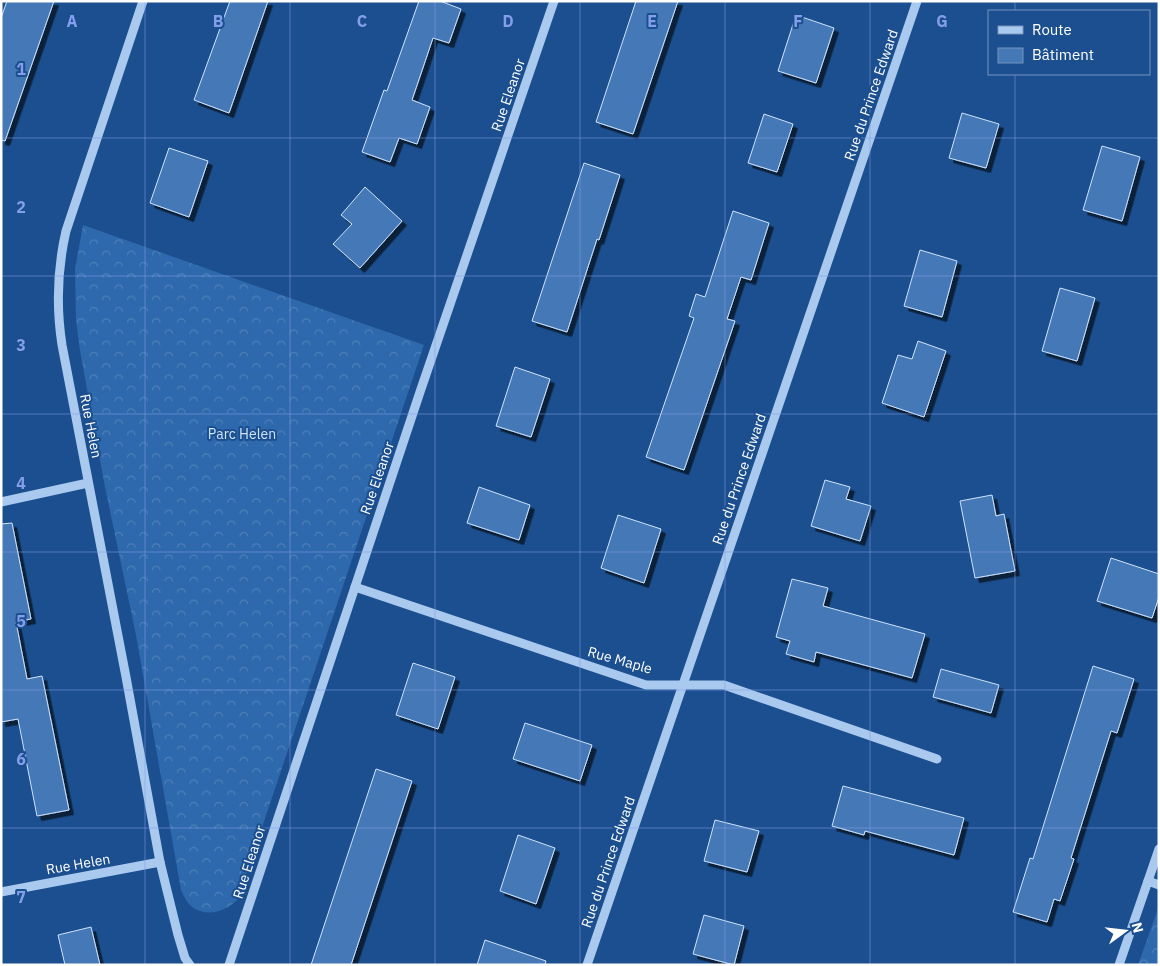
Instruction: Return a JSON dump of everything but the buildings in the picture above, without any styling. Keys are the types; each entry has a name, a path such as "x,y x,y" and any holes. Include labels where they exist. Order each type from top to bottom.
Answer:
{"street":[{"name":"Rue Helen","path":"143,1 72,213 59,269 58,307 60,336 125,668 160,862 178,935 185,958 190,965"},
{"name":"Rue Eleanor","path":"230,965 355,587 554,1"},
{"name":"Rue du Prince Edward","path":"587,965 918,1"},
{"path":"1,502 88,483"},
{"name":"Rue Maple","path":"355,587 646,685 724,685 938,759"},
{"path":"1119,965 1159,849"},
{"name":"Rue Helen","path":"1,892 160,862"},
{"path":"1148,881 1159,885"}],"green space":[{"name":"Parc Helen","path":"83,225 424,345 238,899 224,909 213,912 195,909 186,901 181,890 136,635 105,487 80,351 76,320 75,269"},
{"path":"1159,906 1159,965 1138,965"}]}
